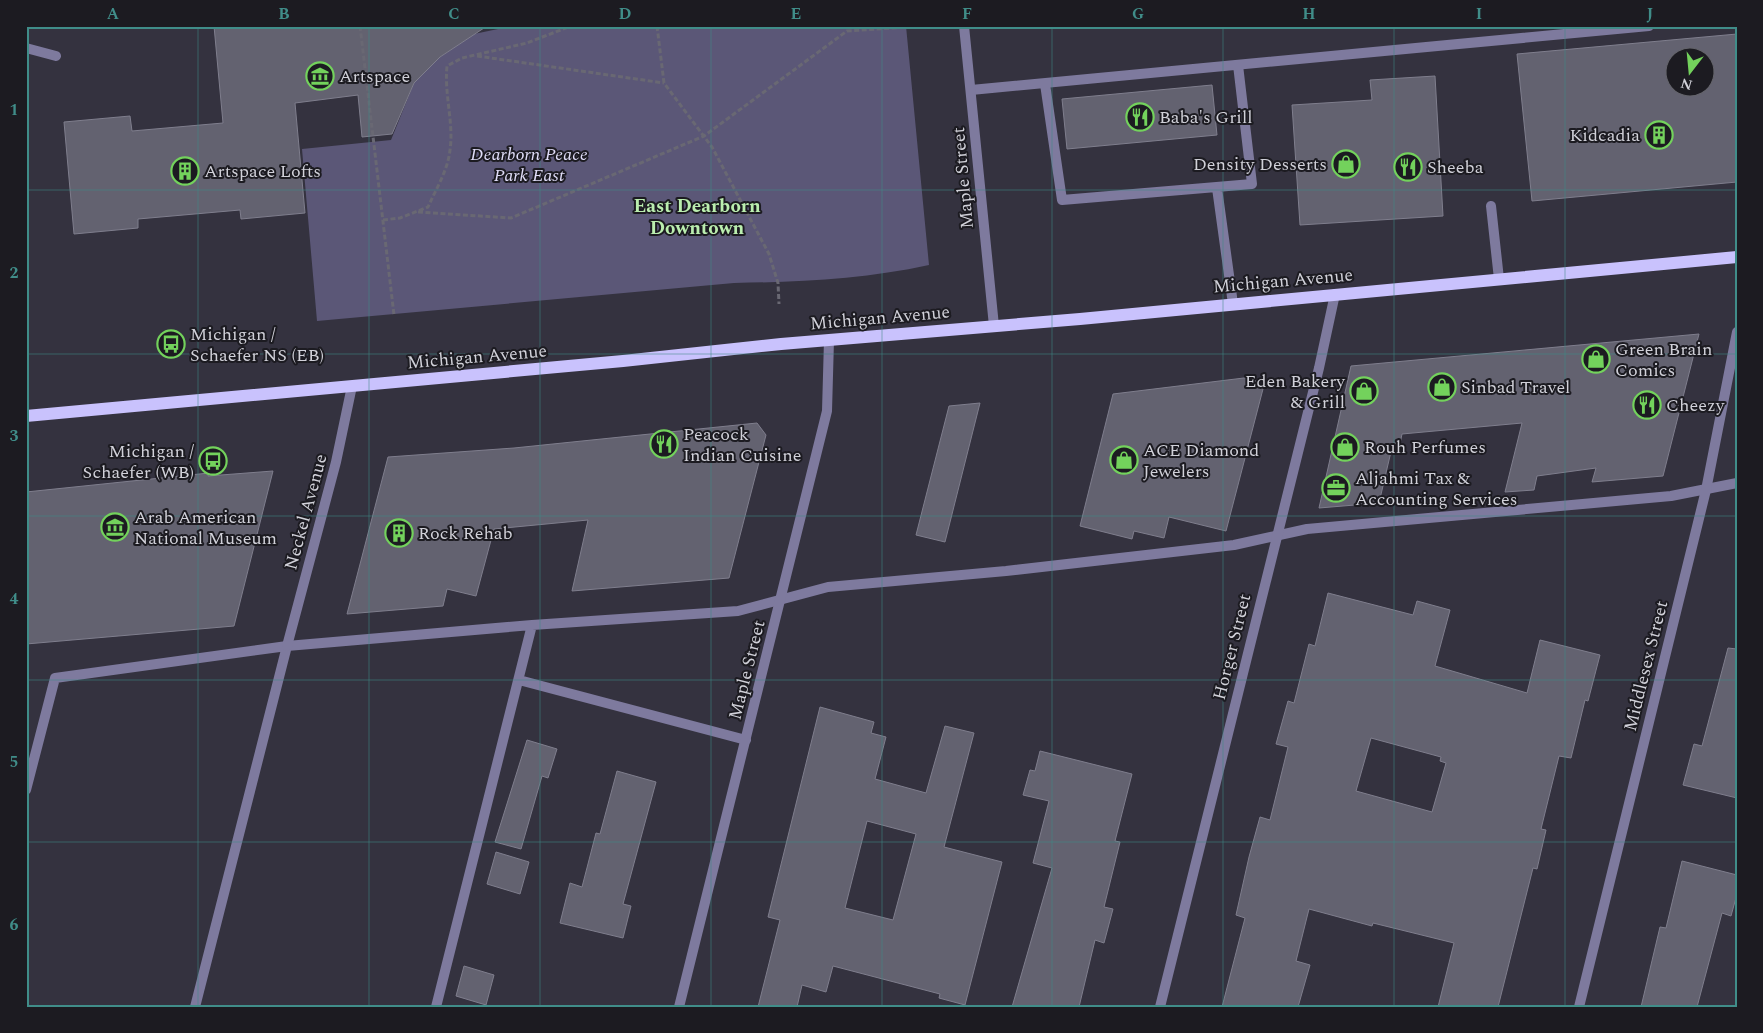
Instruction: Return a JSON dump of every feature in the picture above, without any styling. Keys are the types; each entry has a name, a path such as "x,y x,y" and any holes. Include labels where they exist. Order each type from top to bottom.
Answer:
{"main road":[{"name":"Michigan Avenue","path":"26,416 1737,257"}],"street":[{"name":"Maple Street","path":"964,26 994,326"},
{"path":"971,90 1649,26"},
{"path":"26,48 56,56"},
{"path":"1045,84 1062,200 1217,188 1252,184 1238,65"},
{"path":"1217,188 1233,304"},
{"path":"1491,206 1499,279"},
{"name":"Horger Street","path":"1160,1007 1319,368 1335,294"},
{"name":"Middlesex Street","path":"1579,1007 1706,490 1737,332"},
{"name":"Maple Street","path":"679,1007 827,411 829,340"},
{"name":"Neckel Avenue","path":"194,1007 336,462 352,386"},
{"path":"26,790 55,678 287,646 532,624 738,611 828,587 1006,571 1234,546 1307,529 1671,496 1737,483"},
{"path":"436,1007 532,624"},
{"path":"519,680 746,740"}],"path":[{"path":"360,26 394,315"},
{"path":"383,220 400,218 428,208 450,150 445,85 447,66 462,58 527,43 571,26"},
{"path":"657,26 664,83 712,146 769,254 778,283 779,304"},
{"path":"418,212 511,218 704,136 847,31 906,27"},
{"path":"473,55 664,83"}],"green space":[{"name":"Dearborn Peace Park East","path":"513,26 906,26 929,265 881,274 832,279 734,283 317,321 302,149 391,140 414,83 440,57 474,34"}],"building":[{"path":"214,26 487,26 440,57 414,83 392,134 362,137 358,95 295,103 305,213 241,219 240,210 138,219 138,228 74,234 64,122 130,116 132,131 223,123"},
{"name":"Kidcadia","path":"1737,34 1737,182 1532,201 1517,54"},
{"path":"1435,76 1443,216 1300,225 1292,105 1372,100 1370,80"},
{"name":"Baba's Grill","path":"1212,85 1217,135 1067,149 1062,99"},
{"path":"1699,334 1663,476 1592,482 1596,468 1537,476 1534,490 1505,492 1522,423 1402,434 1400,444 1393,443 1379,503 1319,508 1351,366"},
{"path":"1252,377 1263,389 1226,531 1169,517 1164,538 1134,531 1132,539 1080,526 1113,394"},
{"path":"980,403 945,542 916,535 949,406"},
{"path":"757,423 766,435 729,578 572,591 588,520 494,529 476,596 447,589 443,606 347,614 388,457 514,448"},
{"name":"Arab American National Museum","path":"273,471 234,626 26,644 26,492 209,473 208,476"},
{"path":"1328,593 1413,615 1417,601 1450,610 1435,666 1527,693 1540,640 1600,655 1588,701 1585,700 1571,758 1559,756 1541,829 1546,830 1537,869 1533,868 1498,1007 1438,1007 1454,943 1373,923 1372,926 1309,909 1296,961 1310,965 1298,1007 1222,1007 1245,918 1236,915 1249,857 1260,817 1270,820 1288,747 1276,744 1288,701 1294,703 1309,644 1315,646","holes":["1371,738 1441,757 1440,761 1446,763 1432,812 1356,791"]},
{"path":"1728,648 1737,649 1737,798 1683,785 1694,744 1702,746"},
{"path":"820,707 874,722 871,733 886,737 875,779 926,793 945,726 974,733 944,847 1002,862 965,1005 939,998 940,994 833,966 826,992 802,985 797,1007 758,1007 780,920 768,917","holes":["867,821 916,834 893,920 845,908"]},
{"path":"527,740 557,749 548,778 542,776 521,849 495,842"},
{"path":"1040,751 1132,774 1115,841 1120,842 1104,907 1113,909 1104,943 1095,940 1079,1007 1012,1007 1052,868 1033,863 1049,801 1023,795 1030,770 1035,771"},
{"path":"617,771 656,782 623,904 631,906 623,938 560,923 570,883 582,887 596,833 600,834"},
{"path":"496,852 529,862 520,894 487,884"},
{"path":"1682,861 1737,875 1737,894 1731,916 1722,913 1697,1007 1641,1007 1660,927 1666,928"},
{"path":"464,966 494,975 486,1005 456,996"}],"place":[{"name":"Artspace","path":"320,76"},
{"name":"Baba's Grill","path":"1140,117"},
{"name":"Kidcadia","path":"1659,135"},
{"name":"Density Desserts","path":"1346,164"},
{"name":"Sheeba","path":"1408,167"},
{"name":"Artspace Lofts","path":"185,171"},
{"name":"Michigan / Schaefer NS (EB)","path":"171,344"},
{"name":"Green Brain Comics","path":"1596,359"},
{"name":"Sinbad Travel","path":"1442,387"},
{"name":"Eden Bakery & Grill","path":"1364,391"},
{"name":"Cheezy","path":"1647,405"},
{"name":"Peacock Indian Cuisine","path":"664,444"},
{"name":"Rouh Perfumes","path":"1345,447"},
{"name":"ACE Diamond Jewelers","path":"1124,460"},
{"name":"Michigan / Schaefer (WB)","path":"213,461"},
{"name":"Aljahmi Tax & Accounting Services","path":"1336,488"},
{"name":"Arab American National Museum","path":"115,527"},
{"name":"Rock Rehab","path":"399,533"}],"district":[{"name":"East Dearborn Downtown","path":"697,217"}]}
